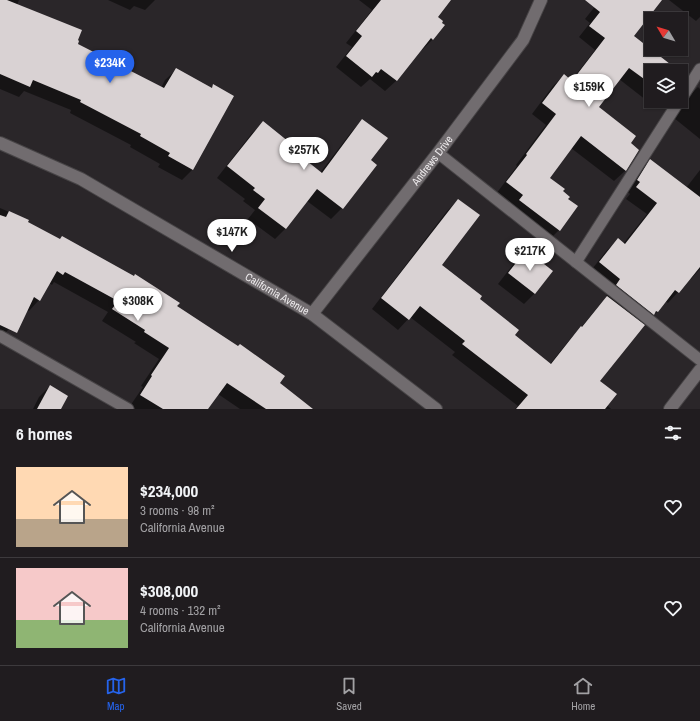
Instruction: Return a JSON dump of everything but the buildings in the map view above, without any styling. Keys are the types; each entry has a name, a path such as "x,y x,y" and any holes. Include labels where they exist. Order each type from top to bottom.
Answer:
{"street":[{"name":"Andrews Drive","path":"312,314 438,153 523,40 541,0"},
{"name":"California Avenue","path":"0,144 80,179 312,314 436,409"},
{"path":"670,409 700,370"}],"lane":[{"path":"688,88 700,69"},
{"path":"576,262 675,108"},
{"path":"438,153 700,360"},
{"path":"0,336 128,409"}]}
